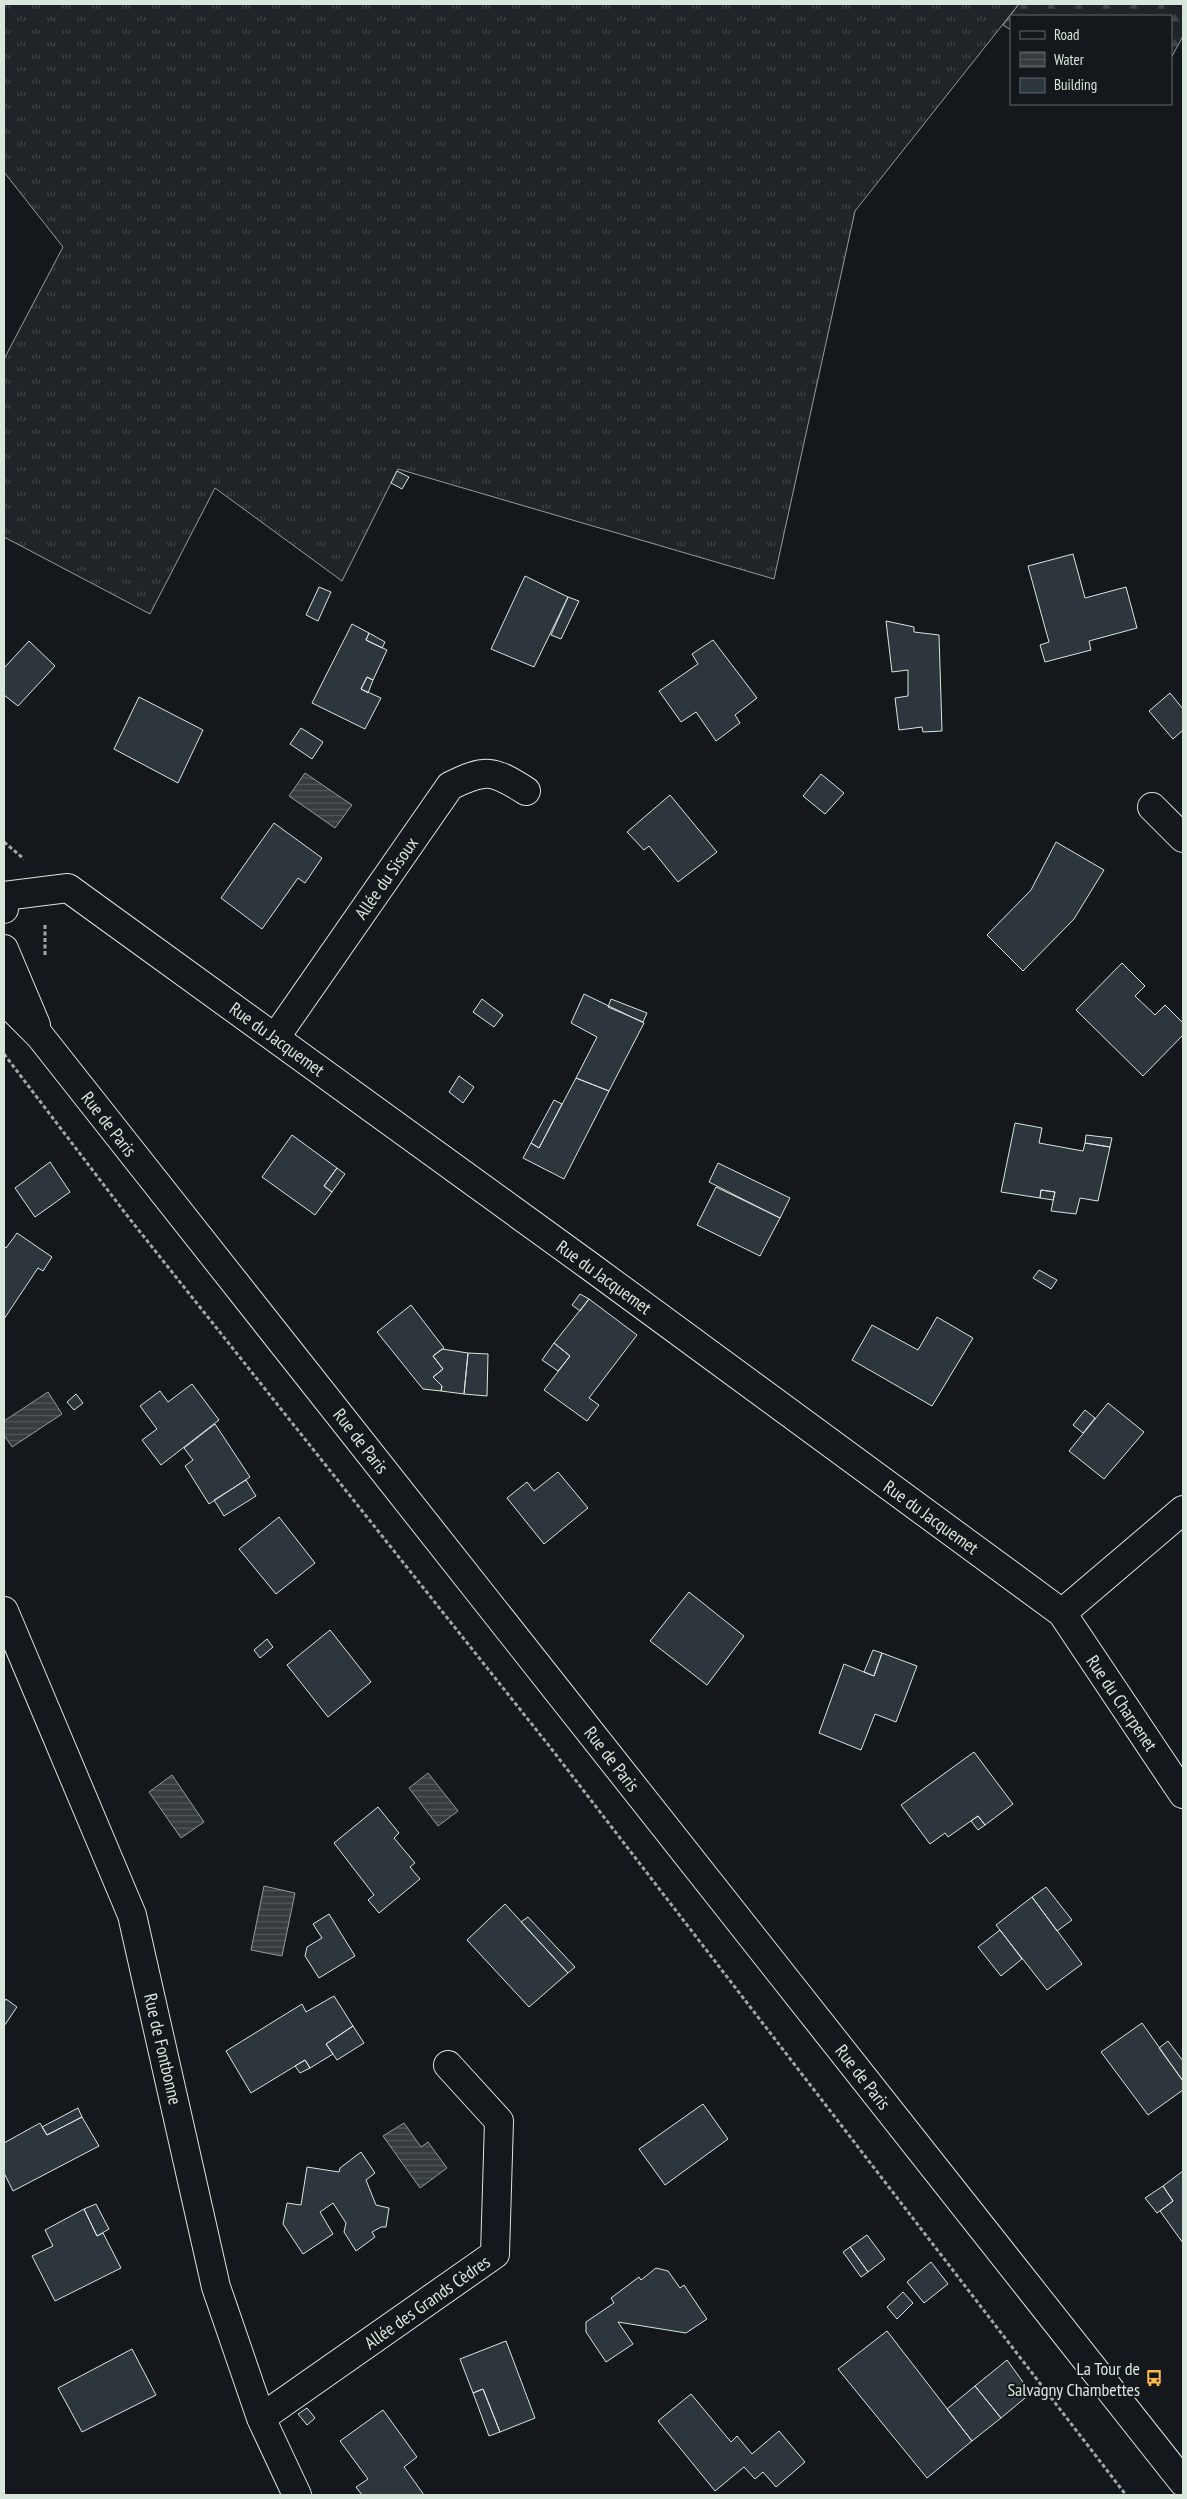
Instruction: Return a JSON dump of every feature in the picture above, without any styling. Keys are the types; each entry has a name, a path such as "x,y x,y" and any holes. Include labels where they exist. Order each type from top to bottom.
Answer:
{"street":[{"name":"Allée du Sisoux","path":"275,1038 450,786 473,774 501,774 526,791"},
{"path":"1152,807 1183,838"},
{"name":"Rue du Jacquemet","path":"4,896 68,888 1062,1613"},
{"path":"4,902 4,909"},
{"name":"Rue de Paris","path":"4,949 40,1036"},
{"name":"Rue de Paris","path":"4,1000 40,1036 1183,2482"},
{"path":"1062,1613 1183,1510"},
{"name":"Rue de Fontbonne","path":"4,1611 132,1914 216,2286 261,2418 297,2495"},
{"name":"Rue du Charpenet","path":"1062,1613 1183,1794"},
{"name":"Allée des Grands Cèdres","path":"261,2418 496,2254 499,2121 448,2065"}],"path":[{"path":"4,1054 130,1218 550,1747 1126,2495"}],"green space":[{"path":"4,4 1019,4 855,211 774,579 398,469 342,581 215,488 150,614 4,537 4,359 63,247 4,172"},
{"path":"1019,4 1183,4 1183,36 1172,56 1172,15 1011,15"},
{"path":"1010,16 1010,29 1003,25"}],"water":[{"path":"305,773 352,805 335,828 289,796"},
{"path":"48,1392 62,1414 12,1447 4,1435 4,1421"},
{"path":"428,1773 458,1811 438,1826 409,1788"},
{"path":"172,1775 204,1822 181,1838 149,1792"},
{"path":"264,1886 295,1893 282,1956 251,1950"},
{"path":"404,2123 421,2147 428,2142 447,2168 420,2188 383,2136"}],"building":[{"path":"397,471 409,477 402,489 391,483"},
{"path":"1073,554 1085,598 1126,587 1137,628 1089,641 1091,650 1045,662 1040,645 1049,642 1028,566"},
{"path":"525,576 568,597 534,667 491,649"},
{"path":"319,587 331,592 318,621 306,615"},
{"path":"568,597 579,601 561,639 551,635"},
{"path":"886,621 914,627 914,632 939,635 942,731 923,732 922,727 899,730 895,698 908,696 908,670 892,672"},
{"path":"352,624 369,633 366,640 387,650 373,680 367,677 361,689 381,698 365,729 312,703"},
{"path":"369,633 385,642 382,648 366,640"},
{"path":"713,640 757,698 735,715 740,723 716,741 696,712 681,722 659,691 698,664 692,654"},
{"path":"29,641 55,666 18,706 4,695 4,668"},
{"path":"367,677 373,680 368,693 361,689"},
{"path":"1170,693 1183,709 1183,730 1173,739 1149,711"},
{"path":"139,697 203,730 178,783 114,749"},
{"path":"301,728 323,742 312,759 290,744"},
{"path":"821,774 844,793 825,814 803,796"},
{"path":"670,795 717,852 678,882 649,846 644,850 627,832"},
{"path":"274,823 322,858 305,883 298,878 262,929 221,898"},
{"path":"1056,842 1104,870 1074,919 1023,971 987,935 1031,890"},
{"path":"1122,963 1145,986 1135,996 1155,1015 1165,1005 1183,1023 1183,1035 1143,1076 1076,1010"},
{"path":"584,994 644,1023 609,1091 576,1078 597,1037 571,1023"},
{"path":"482,999 503,1015 494,1027 473,1012"},
{"path":"611,999 647,1013 643,1022 608,1007"},
{"path":"459,1076 474,1087 463,1103 449,1092"},
{"path":"576,1078 609,1091 564,1179 523,1158 531,1143 539,1148"},
{"path":"554,1100 562,1104 539,1148 531,1143"},
{"path":"1015,1123 1042,1128 1039,1143 1083,1151 1085,1143 1110,1147 1098,1201 1080,1198 1076,1214 1051,1211 1055,1192 1041,1190 1040,1198 1001,1192"},
{"path":"292,1135 337,1168 324,1186 332,1192 315,1215 262,1177"},
{"path":"1086,1135 1112,1138 1110,1147 1085,1143"},
{"path":"50,1162 70,1192 35,1217 15,1188"},
{"path":"718,1163 790,1198 780,1218 709,1182"},
{"path":"337,1168 345,1174 332,1192 324,1186"},
{"path":"716,1187 780,1218 760,1256 697,1225"},
{"path":"1041,1190 1055,1192 1053,1200 1040,1198"},
{"path":"17,1233 52,1257 43,1271 38,1268 4,1319 4,1246 6,1248"},
{"path":"1039,1270 1057,1280 1051,1289 1033,1278"},
{"path":"580,1294 589,1299 580,1311 572,1305"},
{"path":"589,1299 637,1335 589,1398 599,1405 587,1421 544,1390 570,1356 554,1343"},
{"path":"411,1305 444,1348 433,1356 443,1369 433,1377 442,1386 441,1391 423,1389 377,1332"},
{"path":"937,1317 973,1338 932,1406 852,1360 872,1325 918,1350"},
{"path":"554,1343 570,1356 558,1371 542,1360"},
{"path":"442,1349 468,1353 464,1394 441,1391 442,1386 433,1377 443,1369 433,1356"},
{"path":"468,1353 488,1354 487,1396 464,1394"},
{"path":"192,1384 219,1420 161,1465 142,1440 157,1429 140,1406 160,1391 168,1402"},
{"path":"76,1394 83,1403 74,1410 67,1402"},
{"path":"1108,1403 1144,1432 1104,1479 1069,1451"},
{"path":"1085,1410 1095,1418 1083,1433 1073,1425"},
{"path":"215,1424 250,1477 209,1504 185,1466 193,1460 184,1448"},
{"path":"558,1472 588,1508 544,1544 507,1498 527,1482 534,1491"},
{"path":"246,1480 256,1496 224,1516 214,1500"},
{"path":"279,1517 315,1563 276,1594 239,1549"},
{"path":"689,1592 744,1636 707,1685 650,1641"},
{"path":"330,1630 371,1682 328,1717 287,1665"},
{"path":"267,1639 273,1647 260,1658 254,1650"},
{"path":"873,1650 882,1653 874,1676 864,1672"},
{"path":"882,1653 917,1666 896,1722 875,1714 861,1750 819,1733 844,1664 874,1676"},
{"path":"974,1752 1013,1804 985,1825 978,1816 948,1837 945,1833 930,1844 901,1805"},
{"path":"378,1807 399,1833 394,1838 415,1863 410,1867 420,1879 379,1913 368,1900 374,1895 334,1843"},
{"path":"978,1816 985,1825 978,1830 971,1821"},
{"path":"1046,1887 1072,1920 1057,1931 1032,1897"},
{"path":"1032,1897 1082,1964 1047,1990 996,1925"},
{"path":"505,1904 568,1973 529,2007 467,1940"},
{"path":"329,1914 355,1956 319,1978 305,1956 307,1947 322,1938 313,1924"},
{"path":"528,1917 575,1967 568,1973 521,1922"},
{"path":"1000,1930 1022,1959 1001,1976 978,1947"},
{"path":"334,1996 353,2026 326,2044 333,2054 310,2068 305,2060 251,2093 226,2051 302,2004 306,2012"},
{"path":"6,1999 17,2007 4,2026 4,2002"},
{"path":"1142,2023 1183,2081 1183,2090 1148,2115 1101,2052"},
{"path":"353,2026 364,2043 337,2060 326,2044"},
{"path":"1168,2041 1183,2061 1183,2081 1159,2048"},
{"path":"305,2060 310,2068 300,2073 295,2066"},
{"path":"703,2104 728,2139 665,2185 639,2149"},
{"path":"78,2108 82,2117 47,2135 42,2127"},
{"path":"82,2117 99,2146 13,2191 4,2173 4,2143 40,2123 47,2135"},
{"path":"361,2152 375,2173 366,2180 376,2205 389,2208 386,2227 381,2227 372,2232 375,2237 356,2251 344,2232 346,2223 333,2203 320,2212 333,2234 303,2254 283,2224 287,2203 301,2205 307,2167 339,2172 340,2168"},
{"path":"1183,2171 1183,2243 1160,2211 1173,2201 1163,2186"},
{"path":"1163,2186 1173,2201 1157,2213 1145,2198"},
{"path":"96,2204 109,2229 97,2236 84,2209"},
{"path":"84,2209 97,2236 103,2233 121,2268 55,2301 32,2256 53,2246 45,2230"},
{"path":"867,2235 885,2259 868,2272 850,2247"},
{"path":"850,2247 868,2272 861,2277 843,2252"},
{"path":"931,2262 948,2284 924,2303 907,2282"},
{"path":"656,2268 668,2271 680,2288 684,2285 707,2319 686,2333 618,2322 633,2344 606,2362 586,2332 586,2322 614,2303 611,2298 639,2277 641,2280"},
{"path":"903,2292 913,2303 897,2319 887,2307"},
{"path":"887,2331 972,2441 927,2478 838,2369"},
{"path":"506,2341 535,2418 500,2432 483,2389 473,2393 460,2359"},
{"path":"132,2349 156,2395 82,2432 58,2388"},
{"path":"1007,2360 1031,2393 1001,2418 975,2386"},
{"path":"975,2386 1001,2418 972,2441 947,2409"},
{"path":"483,2389 500,2432 489,2436 473,2393"},
{"path":"691,2394 731,2442 737,2436 752,2454 779,2431 805,2462 776,2487 763,2472 755,2479 744,2467 715,2491 658,2421"},
{"path":"307,2408 315,2418 307,2425 298,2414"},
{"path":"383,2410 417,2457 404,2467 424,2495 362,2495 356,2487 368,2479 340,2441"}],"place":[{"name":"La Tour de Salvagny Chambettes","path":"1154,2378"}]}
